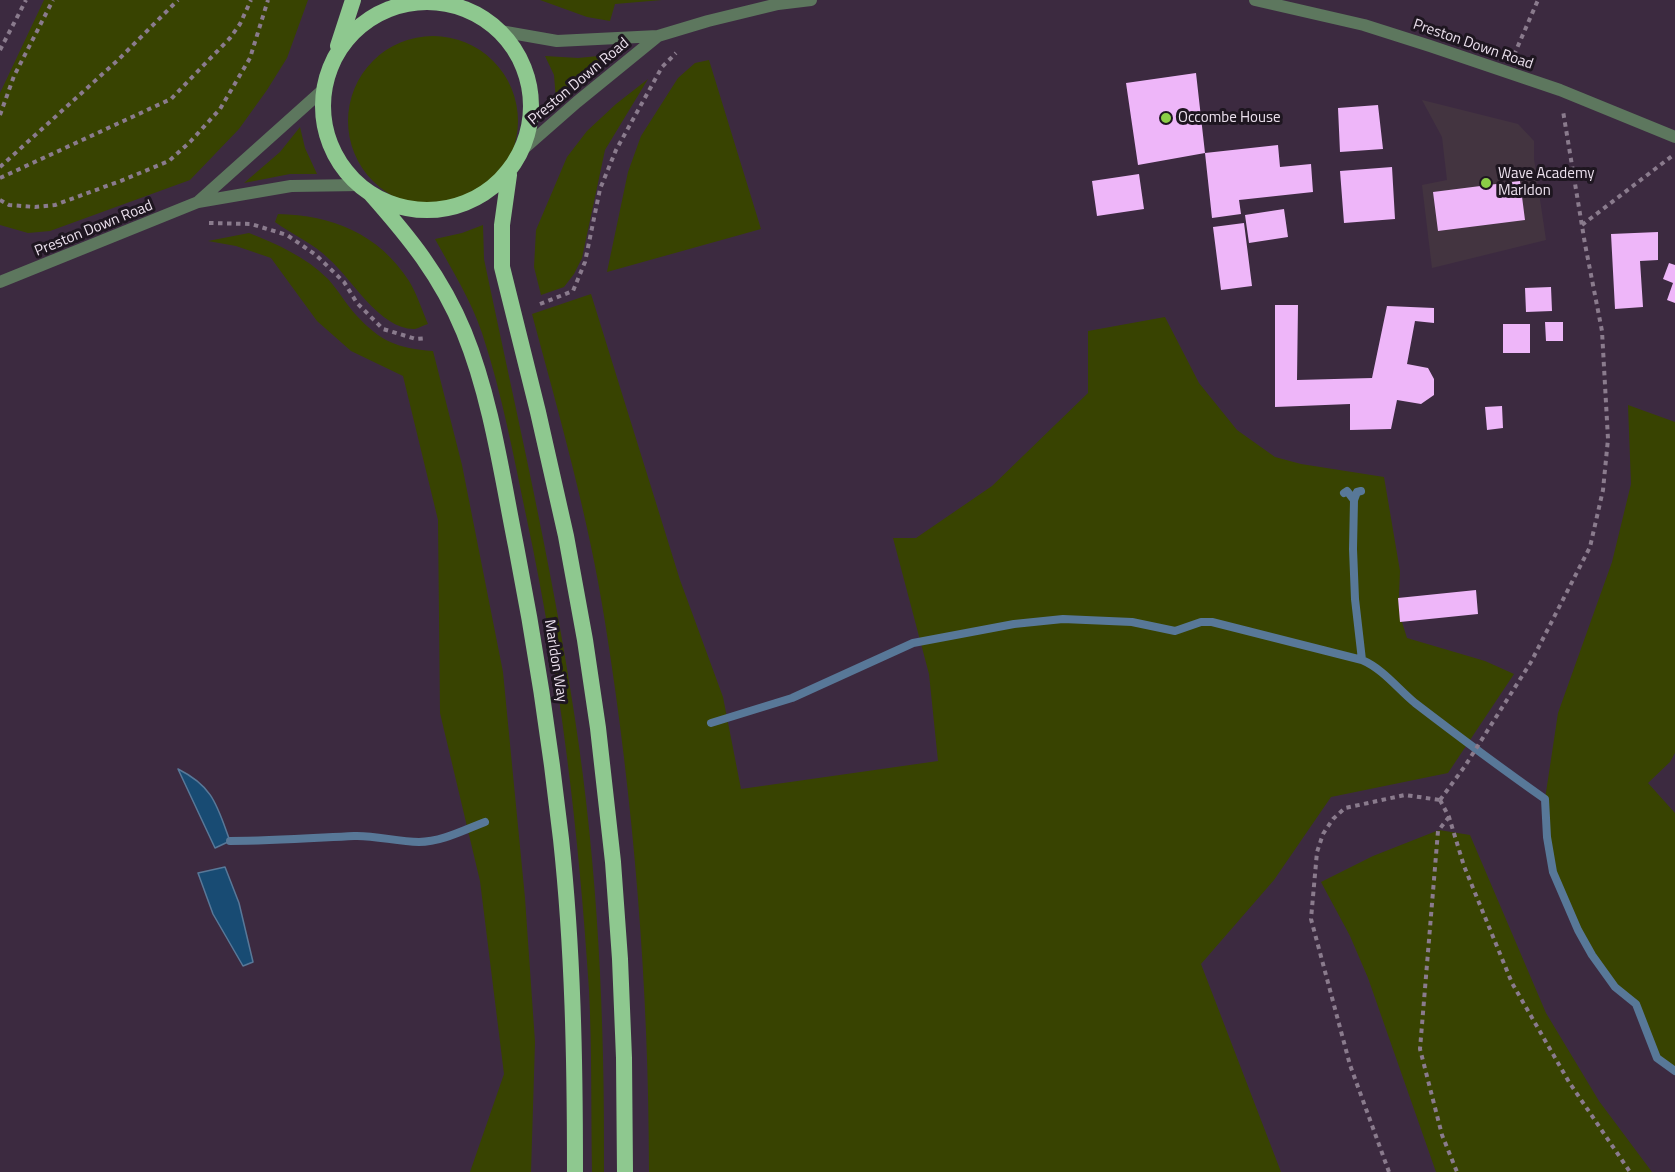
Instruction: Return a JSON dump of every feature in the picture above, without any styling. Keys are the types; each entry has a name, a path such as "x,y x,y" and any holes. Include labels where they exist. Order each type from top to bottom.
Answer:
{"highway":[{"path":"353,0 324,89 324,118 331,147 347,172 365,189 387,201 410,208 438,209 470,203 493,191 509,175"},
{"path":"474,0 522,64 532,106 530,123 509,175 502,225 502,267 566,536 598,728 613,862 620,959 625,1172"},
{"path":"332,64 351,35 365,22 389,8 416,2 442,3 468,10 495,27"},
{"name":"Marldon Way","path":"365,189 410,238 439,279 464,332 484,396 507,499 533,634 549,738 561,842 573,1009 575,1172"}],"street":[{"name":"Preston Down Road","path":"495,27 556,41 658,36 778,4 811,0"},
{"name":"Preston Down Road","path":"1255,0 1364,25 1560,90 1675,137"},
{"name":"Preston Down Road","path":"520,152 658,36"},
{"name":"Preston Down Road","path":"198,202 324,89"},
{"name":"Preston Down Road","path":"0,282 198,202 291,186 365,189"}],"path":[{"path":"0,50 26,0"},
{"path":"0,115 14,76 53,0"},
{"path":"0,167 118,60 178,0"},
{"path":"0,178 171,99 230,38 240,24 251,0"},
{"path":"0,200 9,204 34,207 55,205 170,160 190,142 220,108 250,58 268,0"},
{"path":"1507,72 1538,0"},
{"path":"540,304 573,291 585,262 600,189 616,150 662,67 678,51"},
{"path":"1440,800 1465,766 1531,662 1590,547 1604,490 1608,439 1602,330 1560,90"},
{"path":"1582,225 1675,153"},
{"path":"208,223 251,224 287,235 316,255 344,282 357,303 383,329 416,339 427,338"},
{"path":"1389,1172 1350,1065 1311,919 1317,852 1323,834 1333,819 1345,808 1405,795 1440,800"},
{"path":"1440,800 1449,817 1464,866 1512,983 1569,1082 1630,1172"},
{"path":"1449,817 1438,831 1420,1049 1442,1135 1457,1172"}],"shaded area":[{"name":"Wave Academy Marldon","path":"1422,100 1518,124 1534,141 1534,159 1546,240 1432,268 1422,185 1447,180 1442,137"}],"green space":[{"path":"44,0 308,0 287,58 267,90 239,129 190,180 50,231 28,233 0,225 0,93"},
{"path":"540,0 662,0 615,4 610,21 587,17"},
{"path":"433,36 466,42 493,61 512,88 518,121 512,154 493,181 466,200 433,206 400,200 373,181 354,154 348,121 354,88 373,61 400,42"},
{"path":"619,54 580,76 556,100 554,75 545,56 578,58"},
{"path":"709,60 761,229 607,272 628,172 641,136 678,78 695,63"},
{"path":"648,79 605,150 582,258 564,287 541,295 534,267 536,230 567,157 587,131"},
{"path":"300,127 305,148 317,174 290,174 244,183 280,152"},
{"path":"278,214 317,218 353,230 369,239 397,265 409,281 428,324 415,329 402,327 378,313 323,253 275,222"},
{"path":"483,225 484,259 556,603 583,775 595,888 603,1058 604,1172 592,1172 590,1013 580,872 567,754 539,578 507,426 482,333 461,285 435,239"},
{"path":"249,233 291,252 319,271 332,283 356,315 374,332 399,345 433,351 462,465 503,672 525,898 535,1042 531,1172 470,1172 504,1074 480,881 440,713 438,520 403,376 351,351 317,321 271,258 236,246 208,241"},
{"path":"591,294 680,580 723,697 741,789 938,761 929,674 893,538 916,538 992,486 1088,393 1088,331 1165,317 1199,383 1237,430 1275,457 1301,464 1384,477 1400,571 1401,619 1407,638 1485,661 1514,674 1448,773 1331,797 1274,880 1201,964 1281,1172 649,1172 643,965 632,827 615,690 591,544 532,314"},
{"path":"1628,405 1675,422 1675,753 1670,762 1648,783 1675,813 1675,1071 1657,1058 1636,1004 1615,987 1592,955 1578,930 1553,872 1547,837 1545,799 1558,713 1612,562 1631,484"},
{"path":"1439,830 1470,835 1546,1013 1599,1101 1652,1172 1436,1172 1368,978 1350,936 1321,882 1373,856"}],"water":[{"path":"178,769 207,790 230,841 215,848"},
{"path":"225,867 239,903 253,962 243,966 213,914 198,873"}],"building":[{"name":"Occombe House","path":"1196,73 1205,153 1138,165 1126,83"},
{"path":"1378,105 1383,149 1340,152 1338,108"},
{"path":"1278,145 1280,167 1311,164 1313,192 1239,200 1241,214 1212,218 1205,153"},
{"path":"1392,167 1395,219 1344,223 1340,171"},
{"path":"1139,174 1144,209 1097,216 1092,181"},
{"path":"1520,181 1525,220 1438,231 1433,192"},
{"path":"1284,209 1288,237 1249,243 1245,215"},
{"path":"1244,223 1252,286 1221,290 1213,227"},
{"path":"1658,232 1658,260 1640,261 1643,307 1615,309 1611,234"},
{"path":"1669,263 1675,265 1675,303 1667,300 1673,283 1663,279"},
{"path":"1551,287 1552,311 1526,312 1525,288"},
{"path":"1275,305 1298,305 1297,380 1372,378 1387,306 1434,308 1434,323 1415,321 1407,364 1428,368 1434,379 1434,395 1421,404 1397,400 1391,429 1350,430 1350,404 1275,407"},
{"path":"1545,322 1563,322 1563,341 1546,341"},
{"path":"1503,324 1530,324 1530,353 1503,353"},
{"path":"1502,406 1503,428 1487,430 1485,407"},
{"path":"1476,590 1478,614 1400,622 1398,598"}],"waterway":[{"path":"1344,493 1347,491 1354,500"},
{"path":"1361,491 1357,492 1354,500 1353,549 1355,599 1362,660"},
{"path":"711,723 792,698 913,643 1014,624 1063,619 1132,622 1175,631 1201,622 1212,622 1362,660 1383,674 1415,703 1545,799 1547,837 1553,872 1578,930 1592,955 1615,987 1636,1004 1657,1058 1675,1071"},
{"path":"230,841 362,836 411,842 427,841 452,835 485,822"}],"place":[{"name":"Occombe House","path":"1166,118"},
{"name":"Wave Academy Marldon","path":"1486,183"}]}
